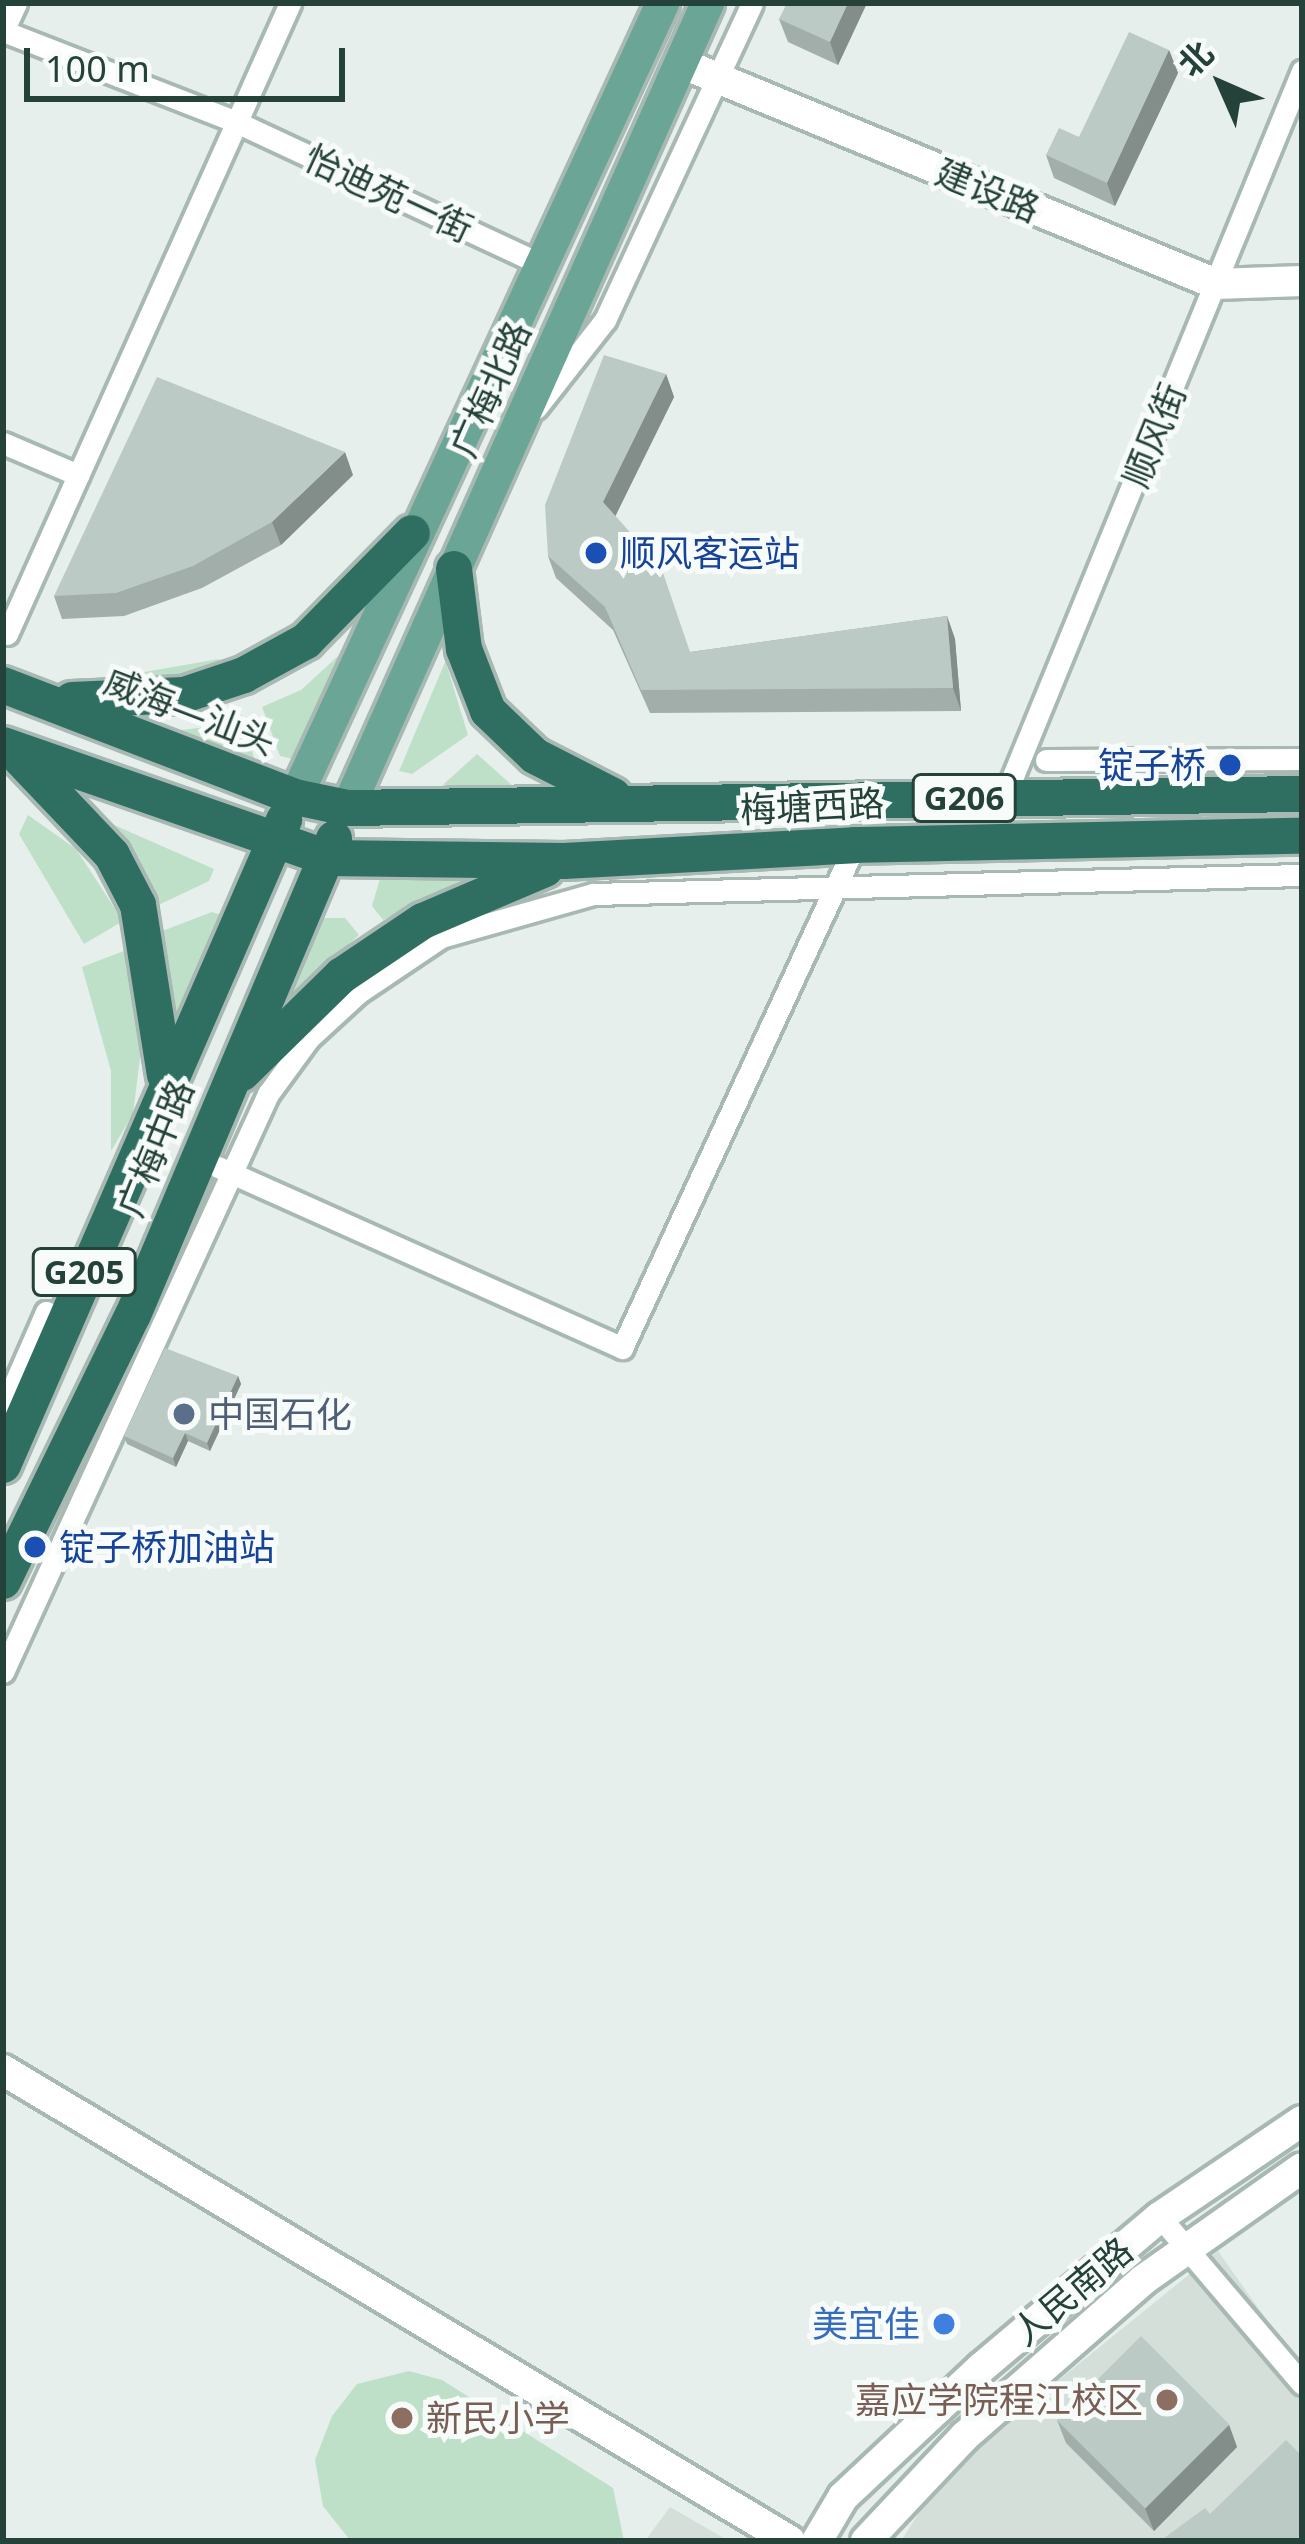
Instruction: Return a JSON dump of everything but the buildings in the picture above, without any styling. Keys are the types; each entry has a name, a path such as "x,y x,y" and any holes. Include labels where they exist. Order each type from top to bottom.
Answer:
{"highway":[{"path":"44,699 184,695 244,675 306,641 412,533"},
{"path":"454,569 464,649 488,711 535,756 627,802"},
{"name":"威海—汕头","path":"3,685 295,796 347,808"},
{"path":"6,746 112,855 138,905 152,955 165,1079"},
{"name":"G206","path":"6,746 327,858"},
{"name":"梅塘西路","path":"347,808 1302,794"},
{"name":"广梅中路","path":"3,1466 165,1079 295,796"},
{"name":"广梅中路","path":"3,1581 211,1164 223,1094 347,808"},
{"name":"梅塘西路","path":"327,858 564,861 855,844 1302,836"},
{"path":"223,1094 341,976 423,920 564,861"},
{"path":"208,985 259,1010"}],"main road":[{"name":"广梅北路","path":"295,796 412,533 662,3"},
{"name":"广梅北路","path":"347,808 707,3"}],"street":[{"path":"3,31 16,3"},
{"path":"7,634 290,3"},
{"path":"506,446 605,320 752,3"},
{"name":"怡迪苑一街","path":"3,31 236,122 542,265"},
{"name":"建设路","path":"681,63 1216,284 1302,281"},
{"name":"顺风街","path":"1004,798 1302,71"},
{"path":"3,442 78,475"},
{"path":"1046,760 1302,759"},
{"path":"211,1164 622,1348 855,844"},
{"path":"3,1672 211,1164 309,1038 358,993 441,937 593,894 1302,874"},
{"path":"3,1410 46,1312 64,1318"},
{"path":"3,2070 790,2541"},
{"path":"3,2091 757,2541"},
{"name":"人民南路","path":"818,2541 843,2497 1160,2217 1302,2121"},
{"name":"人民南路","path":"866,2541 965,2436 1185,2252 1302,2168"},
{"path":"1160,2217 1185,2252 1302,2384"}],"shaded area":[{"name":"嘉应学院程江校区","path":"1218,2251 1302,2370 1302,2541 901,2541 933,2491 996,2431"},
{"path":"670,2507 729,2541 645,2541"}],"green space":[{"path":"359,637 301,761 280,756 262,707 301,690"},
{"path":"451,648 447,666 468,735 412,774 399,771"},
{"path":"219,659 229,691 41,690"},
{"path":"242,715 257,768 151,734 206,727"},
{"path":"477,754 514,787 538,803 435,792"},
{"path":"89,814 214,869 209,881 148,910"},
{"path":"28,815 76,849 123,921 84,944 19,834"},
{"path":"477,873 383,920 372,906 380,879"},
{"path":"212,912 229,917 173,1046 168,970 157,933"},
{"path":"317,918 345,918 359,935 273,1016"},
{"path":"129,949 141,1050 133,1114 111,1151 111,1071 82,967"},
{"name":"新民小学","path":"409,2371 442,2380 613,2488 624,2541 349,2539 323,2506 315,2460 332,2416 357,2384"}],"place":[{"name":"顺风客运站","path":"596,553"},
{"name":"锭子桥","path":"1230,765"},
{"name":"中国石化","path":"184,1414"},
{"name":"锭子桥加油站","path":"35,1547"},
{"name":"美宜佳","path":"944,2324"},
{"name":"嘉应学院程江校区","path":"1167,2400"},
{"name":"新民小学","path":"402,2418"}]}
